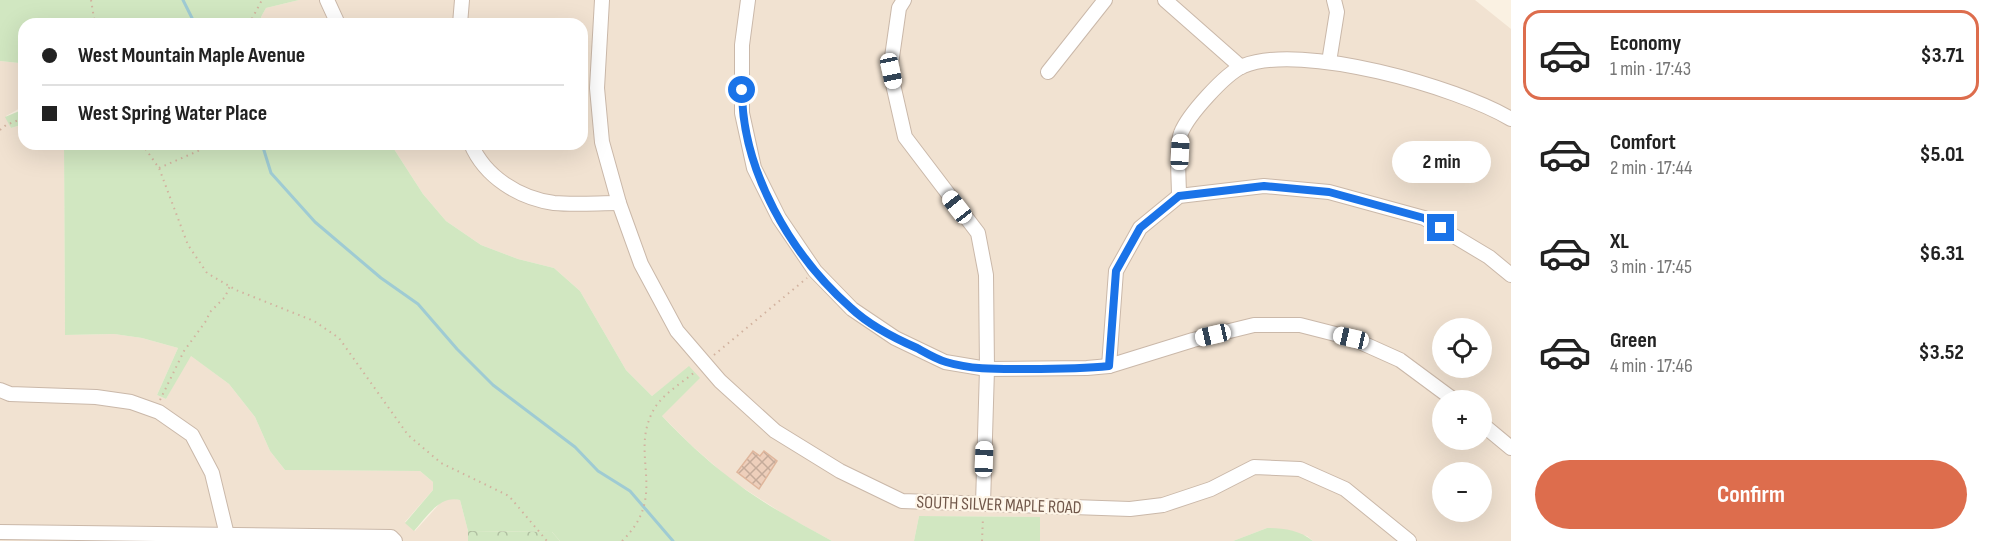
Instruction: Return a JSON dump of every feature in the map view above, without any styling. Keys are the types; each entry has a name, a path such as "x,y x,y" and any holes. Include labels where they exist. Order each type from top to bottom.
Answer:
{"street":[{"path":"327,0 335,18"},
{"path":"460,18 462,0"},
{"name":"SOUTH SILVER MAPLE ROAD","path":"602,0 597,88 602,142 619,203 641,264 677,331 720,381 775,430 840,471 902,501 1130,509 1162,505 1211,489 1254,467 1300,469 1345,489 1409,541"},
{"path":"748,0 742,45 742,113 754,168 779,218 815,271 852,309 895,338 945,362 987,369 1087,368 1109,366 1193,340 1254,326 1300,326 1351,338 1400,360 1440,390"},
{"path":"904,0 899,8 891,71 905,137 978,232 986,275 987,369 983,504"},
{"path":"1048,72 1105,0"},
{"path":"1166,0 1241,67"},
{"path":"1329,62 1337,12 1334,0"},
{"path":"1179,196 1181,134 1203,99 1241,67 1272,59 1329,62 1410,79 1491,107 1511,119"},
{"path":"475,150 493,177 524,195 554,203 619,203"},
{"path":"1109,366 1116,271 1140,228 1179,196 1264,186 1329,192 1424,218 1489,257 1511,275"},
{"path":"0,390 10,394 96,397 131,402 159,412 192,435 212,473 227,536"},
{"path":"1492,432 1511,448"},
{"path":"0,532 391,537 395,541"}],"path":[{"path":"91,0 93,18"},
{"path":"252,18 262,0"},
{"path":"0,130 6,124 18,120"},
{"path":"146,150 159,168 188,245 207,273 230,286 314,321 339,338 408,435 441,463 509,496 547,541"},
{"path":"159,168 200,150"},
{"path":"159,412 160,397 176,365 210,312 225,297 230,286"},
{"path":"622,541 641,514 647,500"},
{"path":"982,541 983,504"}],"shaded area":[{"path":"299,0 1475,0 1511,29 1511,541 1313,541 1307,536 1267,528 1233,541 1040,541 1040,517 919,516 914,541 832,541 788,517 731,480 661,415 699,378 689,367 652,396 626,370 580,291 554,268 518,259 481,245 446,221 423,194 395,150 588,150 588,18 261,18 266,8"},
{"path":"0,61 18,63 18,109 6,116 11,128 18,126 18,150 64,150 65,335 114,334 142,338 178,348 157,395 166,399 190,355 229,384 255,417 270,451 285,470 420,471 433,482 433,490 405,522 415,531 442,501 451,498 460,500 468,531 468,541 0,541"}],"green space":[{"path":"0,0 299,0 266,8 261,18 18,18 18,63 0,61"},
{"path":"18,112 18,126 11,128 5,117"},
{"path":"64,150 395,150 423,194 446,221 481,245 518,259 554,268 580,291 626,370 652,396 689,366 700,378 662,416 703,456 754,496 832,541 560,541 552,532 468,531 460,500 453,499 434,508 414,531 405,523 433,490 433,482 420,471 285,470 270,451 255,417 229,384 191,356 166,399 157,395 178,348 142,338 114,334 65,335"},
{"path":"919,516 1040,517 1040,541 914,541"},
{"path":"1267,528 1291,530 1313,541 1233,541"},
{"path":"468,531 552,532 560,541 468,541"}],"building":[{"path":"753,451 760,456 764,451 777,461 759,489 737,472"}],"waterway":[{"path":"183,0 192,18"},
{"path":"264,150 271,173 315,222 381,278 418,304 457,349 493,385 575,447 598,471 630,491 673,541"}],"route":[{"path":"742,90 742,113 754,168 779,218 815,271 852,309 895,338 945,362 987,369 1109,366 1116,271 1140,228 1179,196 1264,186 1329,192 1424,218 1441,228"}]}
